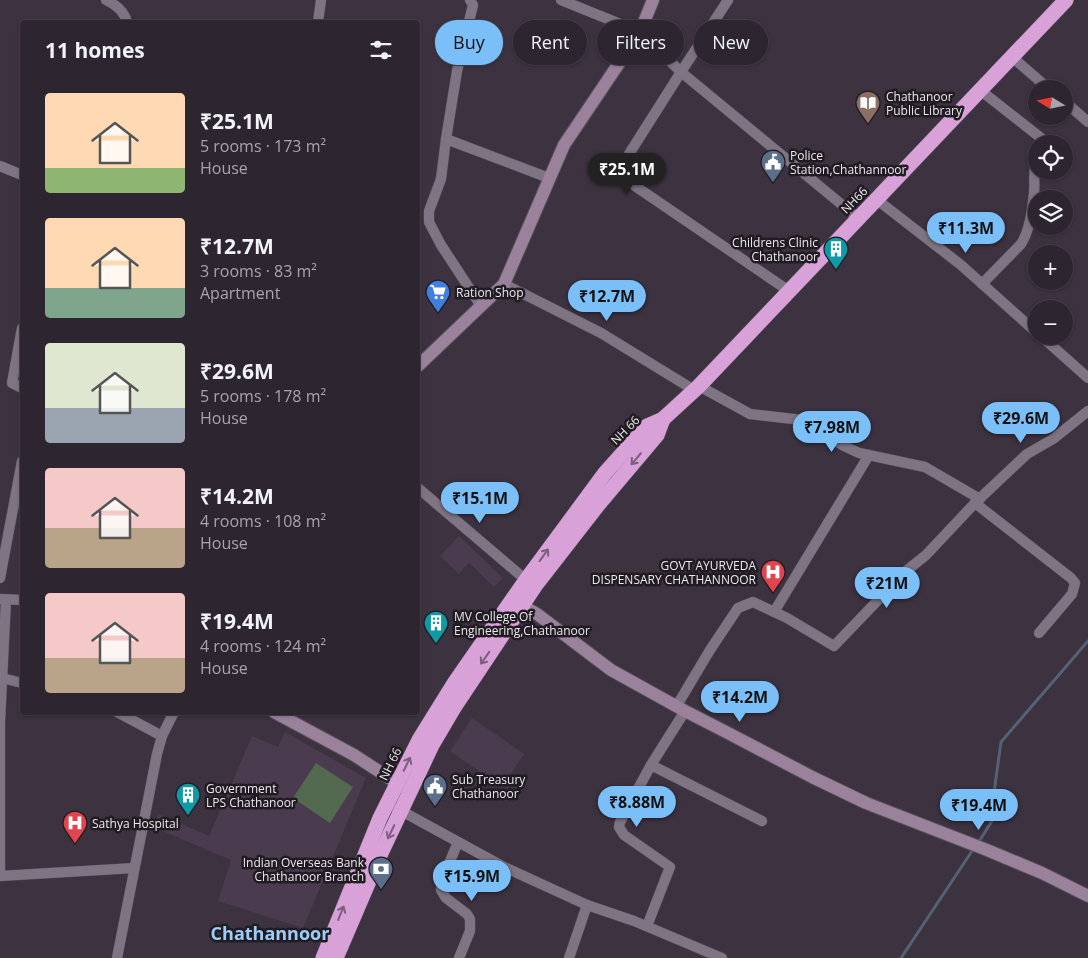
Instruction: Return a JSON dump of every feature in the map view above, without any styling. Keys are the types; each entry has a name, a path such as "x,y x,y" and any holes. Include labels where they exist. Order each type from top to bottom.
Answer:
{"highway":[{"name":"NH66","path":"662,419 696,388 1066,0"},
{"name":"NH 66","path":"323,958 380,818 388,804 404,788 432,745 517,602 526,580 605,473 647,426 662,419"},
{"name":"NH 66","path":"517,602 535,586 598,505 657,434 662,419"},
{"name":"NH 66","path":"336,958 380,853 401,811 404,788"}],"street":[{"path":"106,0 116,5 123,12 126,20"},
{"path":"318,20 320,0"},
{"path":"470,0 473,5 456,71 440,179 429,211 429,222 441,245 481,306"},
{"path":"561,0 610,20"},
{"path":"645,20 653,0"},
{"path":"728,0 629,154 626,171 634,186 789,291"},
{"path":"1012,57 1039,80"},
{"path":"420,364 504,284 564,145 618,65"},
{"path":"674,65 858,218"},
{"path":"980,90 1037,135"},
{"path":"1073,109 1088,122"},
{"path":"446,139 550,178"},
{"path":"0,166 20,174"},
{"path":"982,284 1025,238 1034,194 1034,180"},
{"path":"876,199 961,265 1028,325"},
{"path":"504,284 601,333 696,388 750,414 802,420 844,446 869,455 925,467 978,501 1075,583 1072,594 1039,633"},
{"path":"20,339 12,383 20,387"},
{"path":"1051,345 1088,378"},
{"path":"647,926 670,867 624,835 619,827 620,822 710,650 738,608 753,602 834,646 906,572 926,555 1027,454 1053,439 1088,411"},
{"path":"774,612 869,455"},
{"path":"0,578 20,472"},
{"path":"420,490 526,580"},
{"path":"20,600 3,600 0,722 0,876 134,868"},
{"path":"517,602 538,614 611,670 680,709 812,777 866,802 1042,873 1088,896"},
{"path":"2,678 20,682"},
{"path":"123,715 162,736"},
{"path":"117,958 149,787 162,736 172,715"},
{"path":"280,715 354,755 404,788"},
{"path":"651,765 762,820"},
{"path":"388,804 504,867 587,905 647,926 722,958"},
{"path":"458,842 443,878 441,890 446,898 467,914 470,920 470,931 458,958"},
{"path":"569,958 587,905"}],"shaded area":[{"path":"459,536 503,578 494,587 469,563 459,574 440,556"},
{"path":"472,718 524,754 502,787 450,751"},
{"path":"285,732 366,778 303,928 218,901 231,860 153,827 158,814 209,836 252,736 278,747"}],"green space":[{"path":"316,763 353,787 330,823 293,798"}],"waterway":[{"path":"978,843 992,821 991,814 1001,742 1088,641"},
{"path":"901,958 974,848"}],"place":[{"name":"Chathanoor Public Library","path":"868,124"},
{"name":"Police Station,Chathannoor","path":"773,183"},
{"name":"Childrens Clinic Chathanoor","path":"836,270"},
{"name":"Ration Shop","path":"438,313"},
{"name":"GOVT AYURVEDA DISPENSARY CHATHANNOOR","path":"773,593"},
{"name":"MV College Of Engineering,Chathanoor","path":"436,644"},
{"name":"Sub Treasury Chathanoor","path":"435,807"},
{"name":"Government LPS Chathanoor","path":"188,816"},
{"name":"Sathya Hospital","path":"75,844"},
{"name":"Indian Overseas Bank Chathanoor Branch","path":"381,890"}],"district":[{"name":"Chathannoor","path":"270,933"}]}
